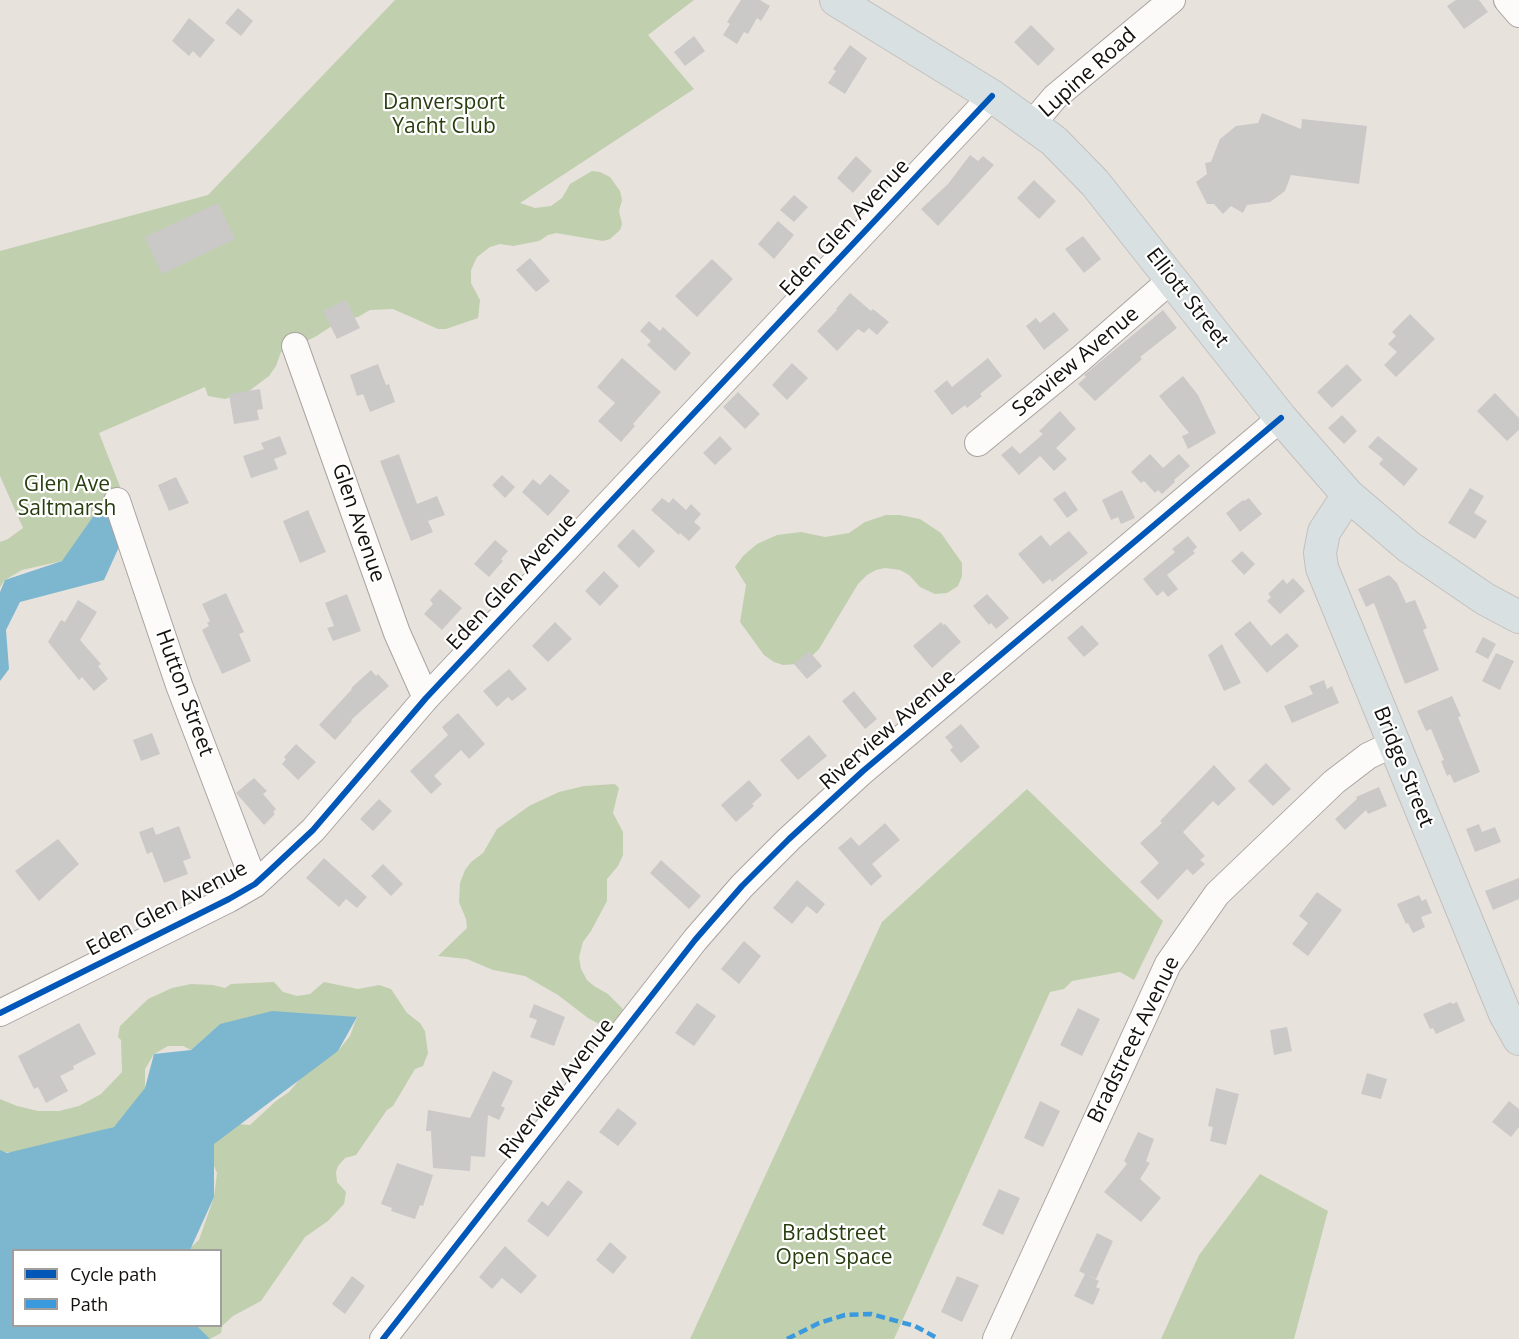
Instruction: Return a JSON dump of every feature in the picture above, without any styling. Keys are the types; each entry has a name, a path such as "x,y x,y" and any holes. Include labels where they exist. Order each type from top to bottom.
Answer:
{"main road":[{"name":"Elliott Street","path":"836,0 992,96 1032,124 1075,161 1172,279 1281,418 1348,495 1384,527 1425,558 1485,599 1519,617"},
{"name":"Bridge Street","path":"1348,495 1324,532 1320,553 1322,568 1505,1014 1519,1039"}],"street":[{"name":"Lupine Road","path":"1032,124 1055,97 1172,0"},
{"path":"1507,0 1519,14"},
{"name":"Eden Glen Avenue","path":"0,1013 255,884 313,830 426,698 992,96"},
{"name":"Seaview Avenue","path":"978,443 1078,362 1172,279"},
{"name":"Glen Avenue","path":"295,346 397,633 426,698"},
{"name":"Riverview Avenue","path":"383,1339 695,940 742,886 863,771 1281,418"},
{"name":"Hutton Street","path":"117,501 179,685 255,884"},
{"name":"Bradstreet Avenue","path":"996,1339 1168,964 1217,894 1334,782 1368,756 1393,744"}],"green space":[{"name":"Danversport Yacht Club","path":"395,0 694,0 648,35 694,89 520,203 535,208 551,206 562,198 570,184 592,171 600,172 610,177 620,191 622,200 619,211 622,224 620,230 610,239 603,241 556,233 539,241 513,246 500,244 490,247 477,257 471,270 471,283 480,300 478,318 446,329 438,329 393,309 370,310 358,317 341,320 315,337 281,352 269,376 249,391 225,399 208,396 205,387 99,433 139,535 70,553 62,561 22,570 5,580 0,587 0,542 23,528 0,476 0,251 208,195"},
{"path":"886,515 920,519 941,533 962,563 962,576 958,586 947,593 935,594 920,587 909,575 900,570 885,568 876,570 858,584 819,649 809,659 796,664 783,665 764,655 740,622 746,585 735,567 743,556 757,544 777,535 801,532 825,537 849,533 865,522"},
{"path":"615,784 619,788 613,813 623,832 623,855 618,866 607,879 607,901 583,942 579,957 581,969 587,980 608,994 622,1008 626,1018 612,1031 588,1018 558,995 525,976 493,970 467,959 438,956 467,928 459,902 460,883 465,870 483,853 497,829 529,806 559,792 584,786"},
{"name":"Bradstreet Open Space","path":"1027,789 1163,921 1134,980 1120,972 1072,981 1064,989 1050,992 894,1339 690,1339 882,922"},
{"path":"274,982 283,992 297,996 310,994 324,982 358,989 379,985 391,989 407,1013 420,1023 425,1031 428,1053 423,1066 415,1069 393,1106 387,1110 356,1155 345,1158 338,1166 337,1182 346,1192 344,1204 328,1221 305,1237 261,1301 233,1316 222,1326 222,1249 189,1249 199,1240 214,1197 217,1173 213,1163 215,1140 239,1124 250,1125 289,1092 313,1064 338,1051 350,1036 357,1017 220,1024 191,1050 183,1046 168,1046 154,1054 145,1069 145,1088 124,1120 114,1127 25,1153 0,1152 0,1099 38,1111 59,1111 79,1106 101,1094 122,1072 121,1040 118,1037 120,1026 148,999 172,988 191,984 225,988 231,984"},
{"path":"1260,1174 1328,1211 1294,1339 1161,1339 1199,1255"},
{"path":"194,1327 222,1327 221,1333 210,1339"}],"water":[{"path":"104,501 119,547 104,580 20,602 6,630 9,669 0,681 0,592 5,580 62,561"},
{"path":"272,1011 357,1017 338,1051 214,1144 214,1197 190,1249 12,1249 12,1327 198,1327 210,1339 0,1339 0,1150 7,1153 114,1127 145,1088 154,1054 191,1050 220,1024"}],"building":[{"path":"741,0 760,0 770,6 761,21 757,18 748,34 744,32 737,44 723,35 730,24 727,22"},
{"path":"1456,0 1479,0 1488,12 1464,29 1447,6"},
{"path":"238,8 253,21 241,36 225,23"},
{"path":"189,18 215,40 200,58 193,51 189,56 172,41"},
{"path":"1031,25 1055,49 1038,66 1014,42"},
{"path":"694,36 705,51 685,66 674,52"},
{"path":"850,45 867,58 845,94 828,83 836,71 833,69"},
{"path":"1262,113 1301,129 1302,119 1367,126 1359,184 1291,175 1285,191 1270,202 1247,205 1243,213 1231,206 1223,214 1214,204 1207,204 1196,182 1207,174 1205,163 1211,162 1220,139 1236,126 1258,123"},
{"path":"970,155 978,161 983,156 994,165 938,226 921,209 948,184"},
{"path":"856,156 872,171 853,193 837,178"},
{"path":"1034,180 1056,201 1039,219 1017,198"},
{"path":"794,195 808,207 794,222 780,210"},
{"path":"218,203 235,239 162,274 145,237"},
{"path":"778,221 794,235 774,259 758,244"},
{"path":"1083,236 1101,259 1084,273 1065,249"},
{"path":"530,258 550,281 536,292 516,270"},
{"path":"712,259 733,279 697,317 675,296"},
{"path":"850,293 871,311 873,309 889,322 877,335 869,328 864,333 858,329 837,351 817,331"},
{"path":"346,300 360,328 337,339 323,311"},
{"path":"1163,310 1177,328 1140,357 1142,359 1095,401 1078,384 1086,377 1084,375"},
{"path":"1054,312 1069,330 1044,350 1026,326 1036,318 1040,323"},
{"path":"1410,314 1435,339 1396,377 1384,365 1397,352 1388,344 1396,336 1392,332"},
{"path":"649,321 660,331 663,327 691,353 675,371 647,345 651,341 640,331"},
{"path":"622,358 661,392 633,424 635,426 621,442 598,421 615,403 597,387"},
{"path":"988,358 1002,376 967,408 965,405 952,415 934,391 947,380 952,387"},
{"path":"792,363 808,378 787,400 772,385"},
{"path":"378,364 386,385 389,384 395,402 370,412 363,394 357,396 350,375"},
{"path":"1347,364 1362,380 1332,408 1317,392"},
{"path":"1183,376 1198,395 1216,433 1188,449 1182,436 1189,433 1159,396"},
{"path":"260,389 263,409 257,410 259,420 234,424 229,394"},
{"path":"738,392 760,414 745,429 723,407"},
{"path":"1495,393 1519,418 1519,430 1507,441 1477,411"},
{"path":"1060,411 1076,429 1056,448 1067,459 1054,471 1040,456 1019,475 1001,455 1012,446 1020,454 1043,434 1039,431"},
{"path":"1342,415 1357,431 1344,444 1328,428"},
{"path":"280,436 287,454 274,459 278,469 251,478 243,456 264,449 261,443"},
{"path":"720,436 732,449 715,465 703,453"},
{"path":"1378,436 1418,469 1404,486 1379,464 1383,459 1368,447"},
{"path":"399,454 417,504 437,496 445,515 428,521 433,532 411,541 380,461"},
{"path":"1150,454 1163,468 1179,454 1190,466 1162,494 1158,490 1155,493 1131,472"},
{"path":"550,474 570,491 548,516 522,492 533,479 540,485"},
{"path":"502,475 515,487 505,498 492,485"},
{"path":"176,477 189,503 169,511 158,485"},
{"path":"1470,488 1484,496 1474,513 1487,521 1475,539 1448,523"},
{"path":"1122,490 1135,518 1121,524 1118,517 1111,520 1102,500"},
{"path":"1065,491 1078,510 1067,518 1053,499"},
{"path":"662,498 669,503 673,498 686,510 691,504 701,514 694,522 701,528 689,541 651,510"},
{"path":"1249,498 1262,514 1240,532 1226,513"},
{"path":"308,510 326,552 300,563 283,521"},
{"path":"633,529 655,551 639,568 617,546"},
{"path":"1069,531 1088,553 1052,582 1050,579 1043,584 1018,554 1041,535 1050,546"},
{"path":"1188,536 1197,547 1193,551 1195,553 1167,575 1178,589 1168,597 1163,591 1157,596 1143,579 1175,552 1172,549"},
{"path":"495,540 508,551 501,559 503,561 489,577 474,564"},
{"path":"1242,551 1255,564 1244,575 1231,561"},
{"path":"604,571 619,586 600,606 585,591"},
{"path":"1389,575 1397,583 1406,603 1415,600 1427,628 1423,630 1439,670 1405,684 1374,603 1366,607 1358,589"},
{"path":"1293,578 1305,591 1280,614 1267,601 1271,597 1268,594 1283,579 1287,584"},
{"path":"440,589 462,608 442,630 424,614 433,604 430,600"},
{"path":"226,593 244,632 239,634 251,661 222,674 202,630 209,626 207,623 210,621 202,604"},
{"path":"347,594 361,631 333,641 327,628 334,626 325,603"},
{"path":"987,594 1009,618 996,629 991,623 989,625 973,606"},
{"path":"78,600 97,612 80,640 101,664 98,666 108,679 94,691 82,677 79,680 48,642 61,620 65,622"},
{"path":"1250,621 1271,646 1287,633 1299,646 1267,673 1234,634"},
{"path":"555,622 572,639 548,662 532,646"},
{"path":"941,622 961,642 932,668 913,646"},
{"path":"1082,625 1099,644 1084,657 1067,638"},
{"path":"1483,637 1496,644 1488,659 1475,652"},
{"path":"1222,644 1241,683 1224,691 1208,655"},
{"path":"809,651 822,666 807,679 794,664"},
{"path":"1496,653 1514,661 1500,690 1482,681"},
{"path":"509,669 527,689 512,701 508,697 497,707 483,691"},
{"path":"371,670 389,686 351,720 335,740 319,725 351,688"},
{"path":"1324,680 1327,689 1332,686 1339,703 1292,723 1284,706 1313,694 1309,686"},
{"path":"854,691 877,719 865,729 842,701"},
{"path":"1452,696 1480,772 1454,783 1450,774 1447,776 1441,761 1444,760 1431,729 1426,731 1417,711"},
{"path":"458,713 485,744 469,759 461,750 434,776 442,784 431,794 410,771 448,735 442,727"},
{"path":"961,724 980,747 961,763 950,750 953,747 945,737"},
{"path":"152,733 160,754 141,761 133,740"},
{"path":"809,735 827,756 798,780 780,760"},
{"path":"296,744 316,762 298,780 282,764 286,759 284,757"},
{"path":"1266,763 1291,789 1273,806 1248,781"},
{"path":"1214,765 1236,789 1218,806 1213,801 1183,832 1205,856 1200,860 1205,864 1193,875 1187,869 1158,900 1140,882 1159,863 1140,843 1162,823 1160,821"},
{"path":"254,778 267,791 263,794 276,809 273,812 275,814 264,825 236,793"},
{"path":"749,780 762,795 752,804 754,806 736,822 721,805"},
{"path":"1379,787 1387,806 1368,814 1366,810 1345,830 1335,819 1357,799 1356,797"},
{"path":"379,799 392,811 373,831 360,819"},
{"path":"885,823 900,840 872,864 882,876 871,886 838,848 851,837 859,846"},
{"path":"1479,824 1482,832 1495,827 1501,842 1475,852 1466,829"},
{"path":"179,826 191,858 183,861 188,874 164,883 152,852 147,854 139,832 153,827 156,835"},
{"path":"58,839 79,864 39,901 15,871"},
{"path":"324,858 367,897 357,908 346,899 339,907 306,878"},
{"path":"661,860 701,896 689,909 650,873"},
{"path":"383,864 403,884 391,896 371,876"},
{"path":"1519,878 1519,899 1493,910 1485,891"},
{"path":"797,880 825,904 817,914 807,906 792,924 773,908"},
{"path":"1317,892 1342,910 1308,956 1292,944 1308,923 1299,916"},
{"path":"1419,895 1422,901 1426,899 1432,913 1421,917 1425,927 1413,933 1397,904"},
{"path":"744,941 761,956 739,984 721,969"},
{"path":"1451,1002 1452,1004 1457,1002 1465,1021 1436,1034 1433,1028 1430,1029 1423,1014"},
{"path":"697,1003 716,1016 694,1046 675,1033"},
{"path":"534,1004 565,1017 554,1046 530,1037 537,1020 529,1017"},
{"path":"1078,1008 1100,1019 1082,1056 1060,1045"},
{"path":"79,1023 96,1054 60,1076 68,1091 46,1103 38,1087 34,1089 18,1056"},
{"path":"1287,1027 1292,1051 1274,1055 1270,1030"},
{"path":"493,1071 513,1081 501,1106 505,1108 499,1120 488,1115 485,1157 471,1156 470,1171 433,1168 431,1131 426,1131 428,1110 470,1118"},
{"path":"1367,1073 1387,1079 1381,1099 1361,1094"},
{"path":"1216,1088 1239,1094 1226,1145 1210,1141 1213,1127 1208,1126"},
{"path":"1040,1101 1060,1111 1043,1147 1024,1138"},
{"path":"1509,1101 1519,1109 1519,1127 1511,1137 1492,1122"},
{"path":"618,1108 637,1123 618,1146 599,1132"},
{"path":"1138,1132 1154,1139 1146,1161 1150,1163 1140,1179 1161,1198 1141,1222 1104,1192 1127,1164 1124,1161"},
{"path":"397,1163 433,1175 423,1206 420,1205 415,1219 391,1211 392,1208 381,1204"},
{"path":"568,1180 583,1192 548,1237 527,1221 542,1201 548,1206"},
{"path":"999,1189 1020,1198 1003,1235 982,1225"},
{"path":"1097,1233 1113,1241 1096,1279 1087,1275 1099,1281 1096,1287 1100,1289 1093,1305 1074,1296 1085,1274 1079,1271"},
{"path":"610,1242 627,1257 613,1274 596,1260"},
{"path":"505,1246 537,1276 521,1294 502,1278 492,1289 479,1277"},
{"path":"352,1276 365,1286 345,1314 332,1304"},
{"path":"957,1276 979,1285 962,1322 941,1312"}],"marked path":[{"path":"787,1339 819,1323 845,1315 871,1314 915,1326 939,1339"}],"cycle path":[{"path":"0,1013 229,899 255,884 266,874 313,830 426,698 992,96"},
{"path":"383,1339 695,940 742,886 863,771 1281,418"}],"park label":[{"name":"Glen Ave Saltmarsh","path":"67,497"}]}
